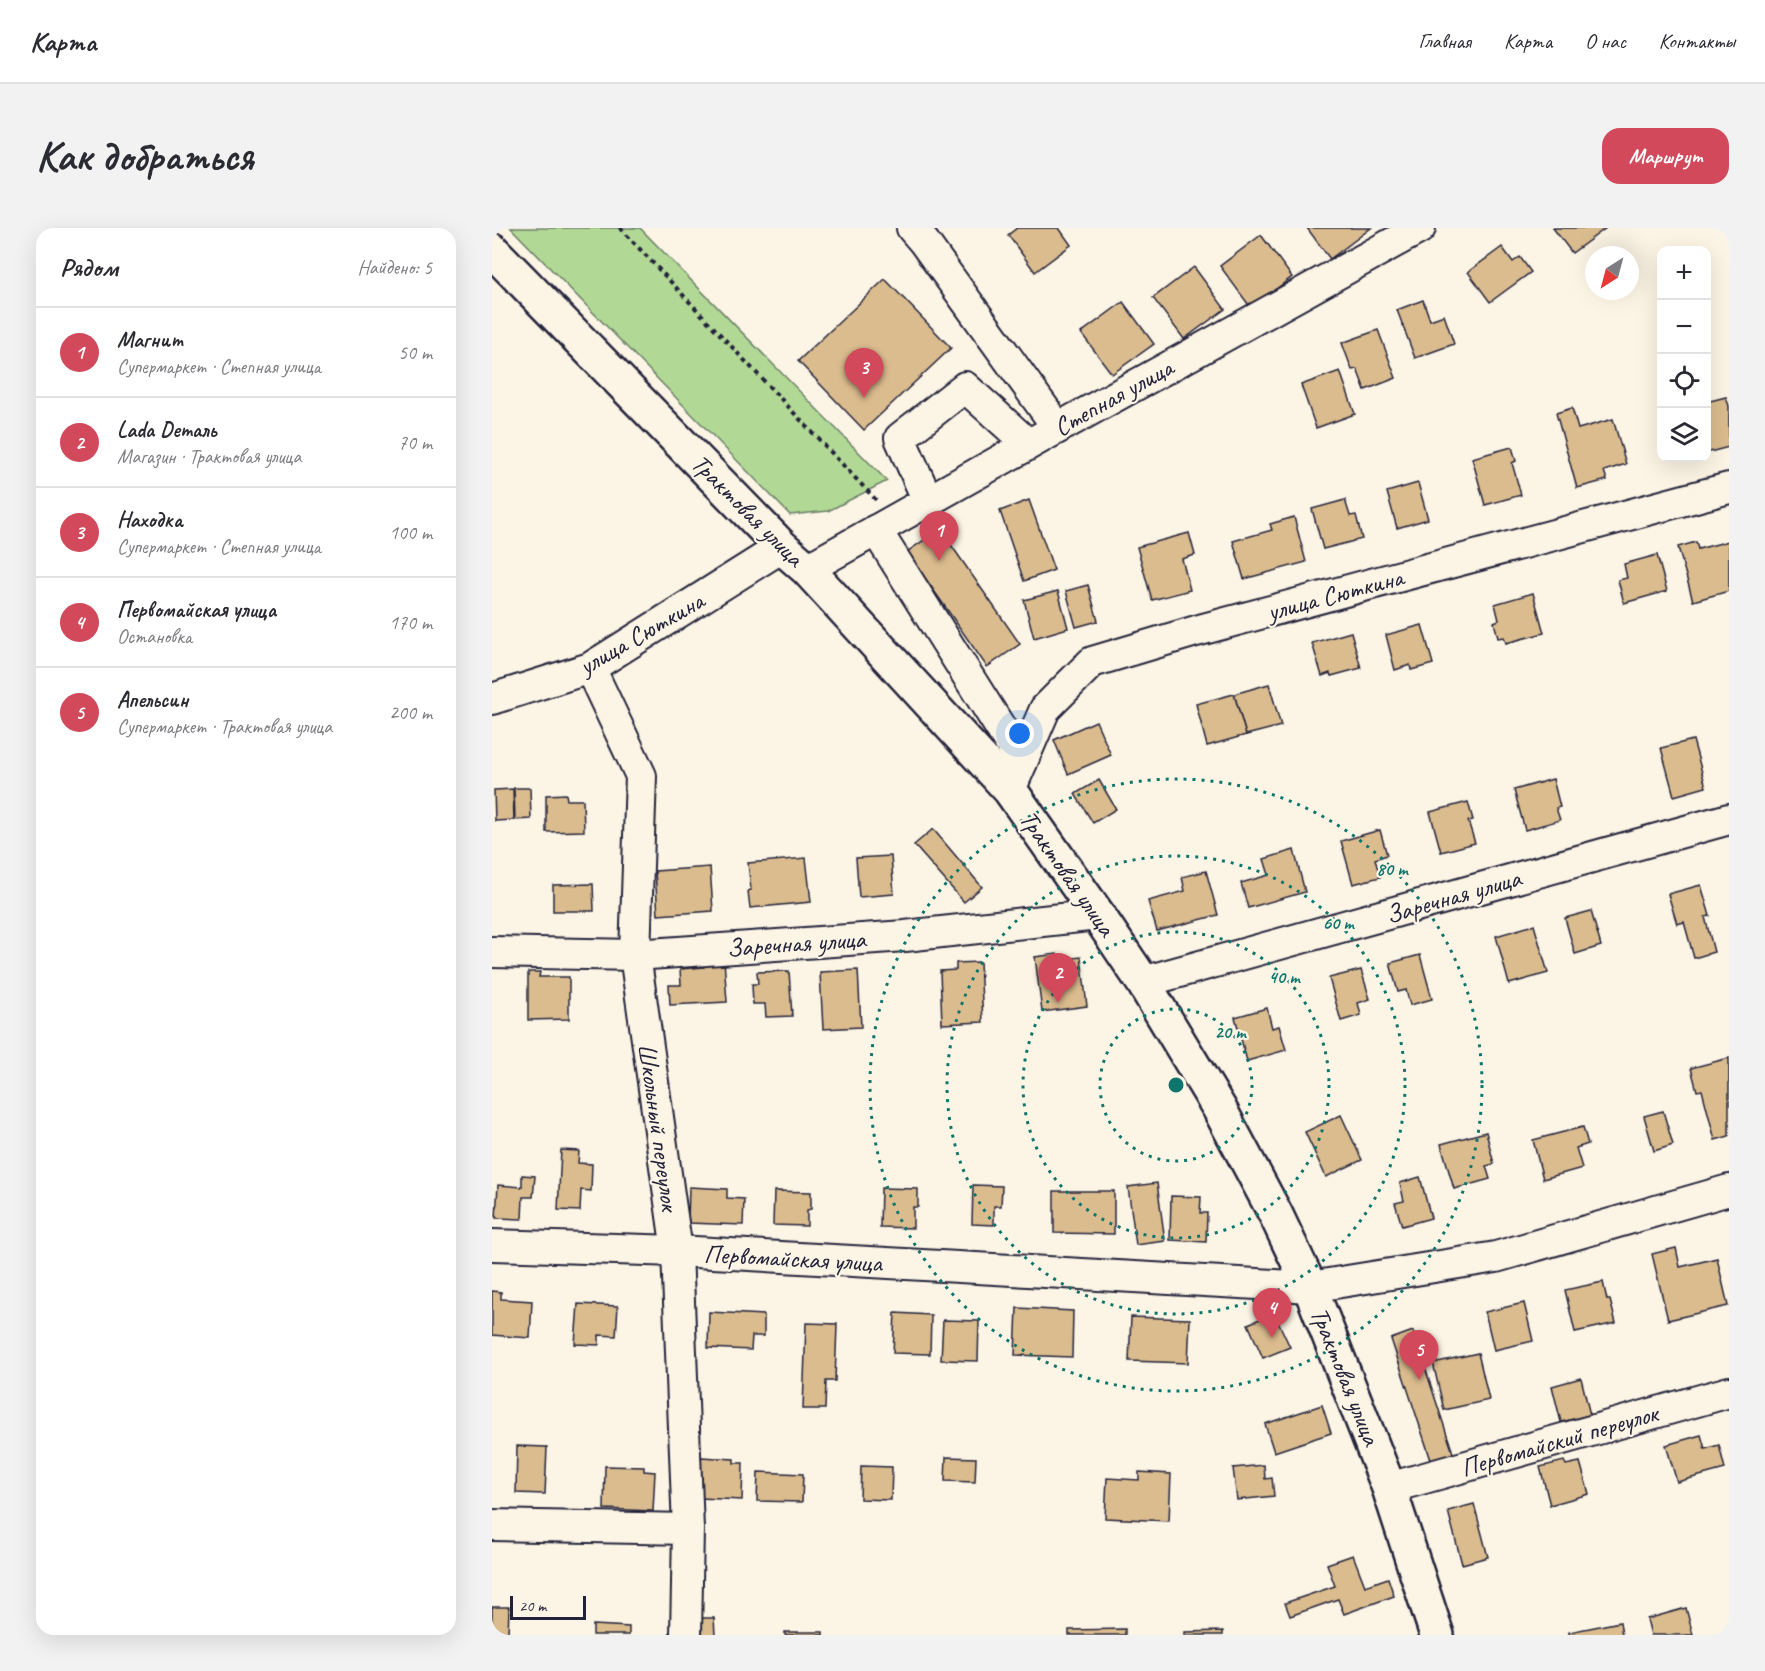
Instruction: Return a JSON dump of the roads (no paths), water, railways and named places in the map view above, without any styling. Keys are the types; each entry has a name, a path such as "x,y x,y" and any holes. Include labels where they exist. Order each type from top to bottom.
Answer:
{"main road":[{"name":"Трактовая улица","path":"492,250 782,547 1016,776 1098,915 1143,982 1219,1108 1276,1215 1310,1287 1389,1488 1437,1635"}],"street":[{"name":"Степная улица","path":"807,569 1028,444 1420,228"},
{"path":"926,233 1058,428"},
{"path":"928,501 900,438 964,387 1028,444"},
{"name":"улица Сюткина","path":"1016,776 1045,709 1092,662 1196,631 1729,489"},
{"path":"885,525 1016,776"},
{"name":"улица Сюткина","path":"492,699 590,668 782,547"},
{"name":"Школьный переулок","path":"590,668 641,776 635,954 677,1251 688,1529 686,1635"},
{"name":"Заречная улица","path":"1143,982 1729,819"},
{"name":"Заречная улица","path":"492,952 635,954 905,936 1098,915"},
{"name":"Первомайская улица","path":"492,1245 677,1251 1310,1287 1496,1257 1729,1190"},
{"name":"Первомайский переулок","path":"1389,1488 1729,1392"},
{"path":"492,1525 688,1529"}],"place":[{"name":"Находка","path":"864,398"},
{"name":"Магнит","path":"939,561"},
{"name":"Lada Dеталь","path":"1058,1003"},
{"name":"Первомайская улица","path":"1272,1338"},
{"name":"Апельсин","path":"1419,1380"}]}
